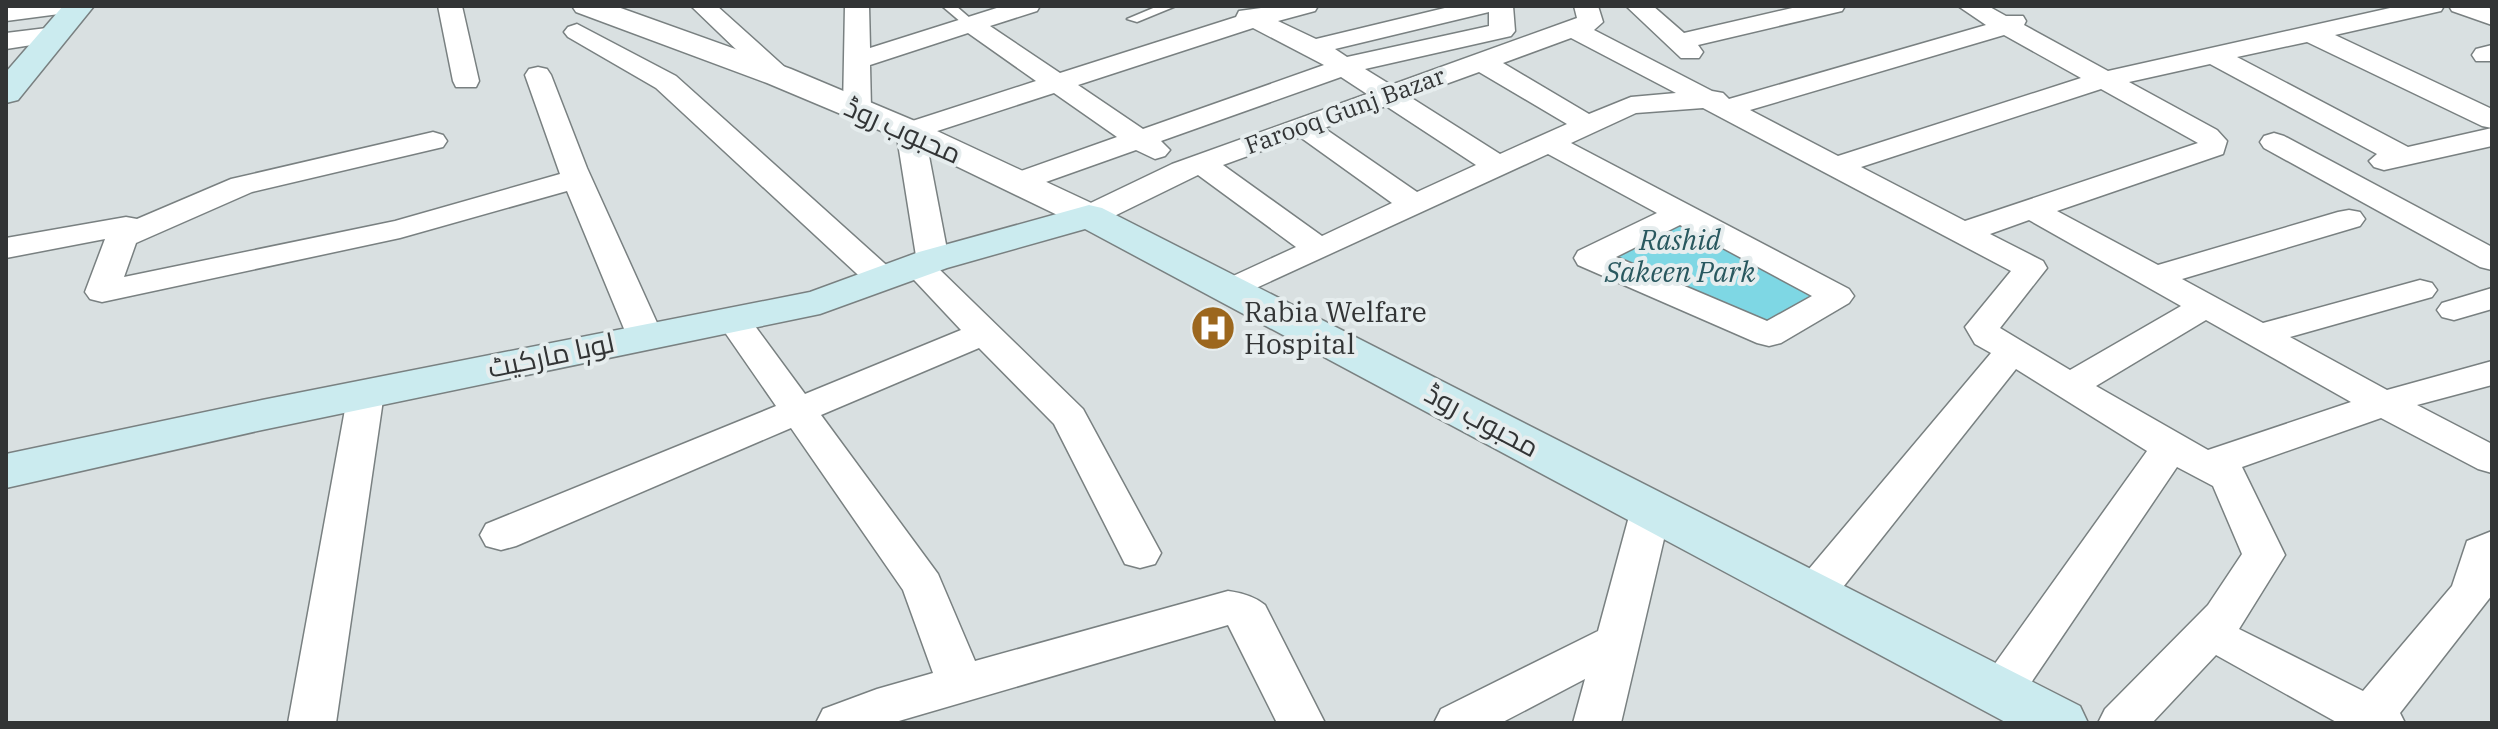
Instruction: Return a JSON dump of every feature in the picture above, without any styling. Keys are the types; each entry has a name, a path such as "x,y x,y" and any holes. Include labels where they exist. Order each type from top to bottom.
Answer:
{"main road":[{"path":"6,93 61,20 79,6"},
{"name":"لوہا مارکیٹ","path":"6,471 366,393 820,302 910,268 1089,216"},
{"name":"محبوب روڈ","path":"1089,216 2059,723"}],"street":[{"path":"450,6 466,81"},
{"path":"703,6 779,76"},
{"path":"857,6 857,109"},
{"path":"859,60 1028,6"},
{"path":"1228,6 1313,47 1496,165"},
{"path":"910,268 910,131 1254,19 1306,6"},
{"path":"1313,47 1484,6"},
{"path":"1018,182 1345,67 1502,31 1501,6"},
{"path":"1638,6 1684,47 1770,12 1833,6"},
{"path":"1964,232 2213,148 2213,141 2207,136 2102,80 2001,16 1970,6"},
{"path":"1839,165 2102,80 2314,35 2432,6"},
{"path":"6,14 61,20"},
{"path":"1232,289 1631,105 1721,103 2001,16"},
{"path":"1580,17 1721,103 2031,268 1982,327 1987,336 2188,456 2229,477 2264,555 2224,617 2122,723"},
{"name":"Farooq Gunj Bazar","path":"1089,216 1192,166 1482,62 1580,17"},
{"path":"582,19 910,268 984,333 1070,418 1140,553"},
{"name":"محبوب روڈ","path":"582,19 779,76 910,131 1089,216"},
{"path":"6,41 61,20"},
{"path":"972,25 1140,139 1192,166 1318,248"},
{"path":"2314,35 2492,120"},
{"path":"2215,56 2405,157"},
{"path":"1482,62 1587,124"},
{"path":"538,75 577,179 645,336"},
{"path":"1302,126 1413,204"},
{"path":"2369,165 2492,137"},
{"path":"122,237 242,185 433,141"},
{"path":"1547,142 1837,296 1769,335 1590,258 1680,213"},
{"path":"2274,142 2492,260"},
{"path":"6,248 126,226 102,292 400,229 577,179"},
{"path":"2031,209 2384,404 2492,460"},
{"path":"2153,277 2349,219"},
{"path":"2454,240 2492,232"},
{"path":"2258,335 2420,290"},
{"path":"2454,310 2492,298"},
{"path":"2069,386 2205,306"},
{"path":"732,318 923,585 961,685"},
{"path":"501,535 984,333"},
{"path":"1813,594 2012,351"},
{"path":"2000,692 2188,456 2492,373"},
{"path":"312,723 366,393"},
{"path":"1597,723 1651,509"},
{"path":"2233,645 2375,720 2472,592 2482,552 2492,546"},
{"path":"840,723 877,708 1228,608 1241,610 1249,617 1301,723"},
{"path":"1458,723 1618,641"}],"lane":[{"path":"948,6 972,25"},
{"path":"1133,19 1170,6"}],"green space":[{"name":"Rashid Sakeen Park","path":"1680,213 1837,296 1769,335 1590,258"}],"place":[{"name":"Rabia Welfare Hospital","path":"1213,328"}]}
